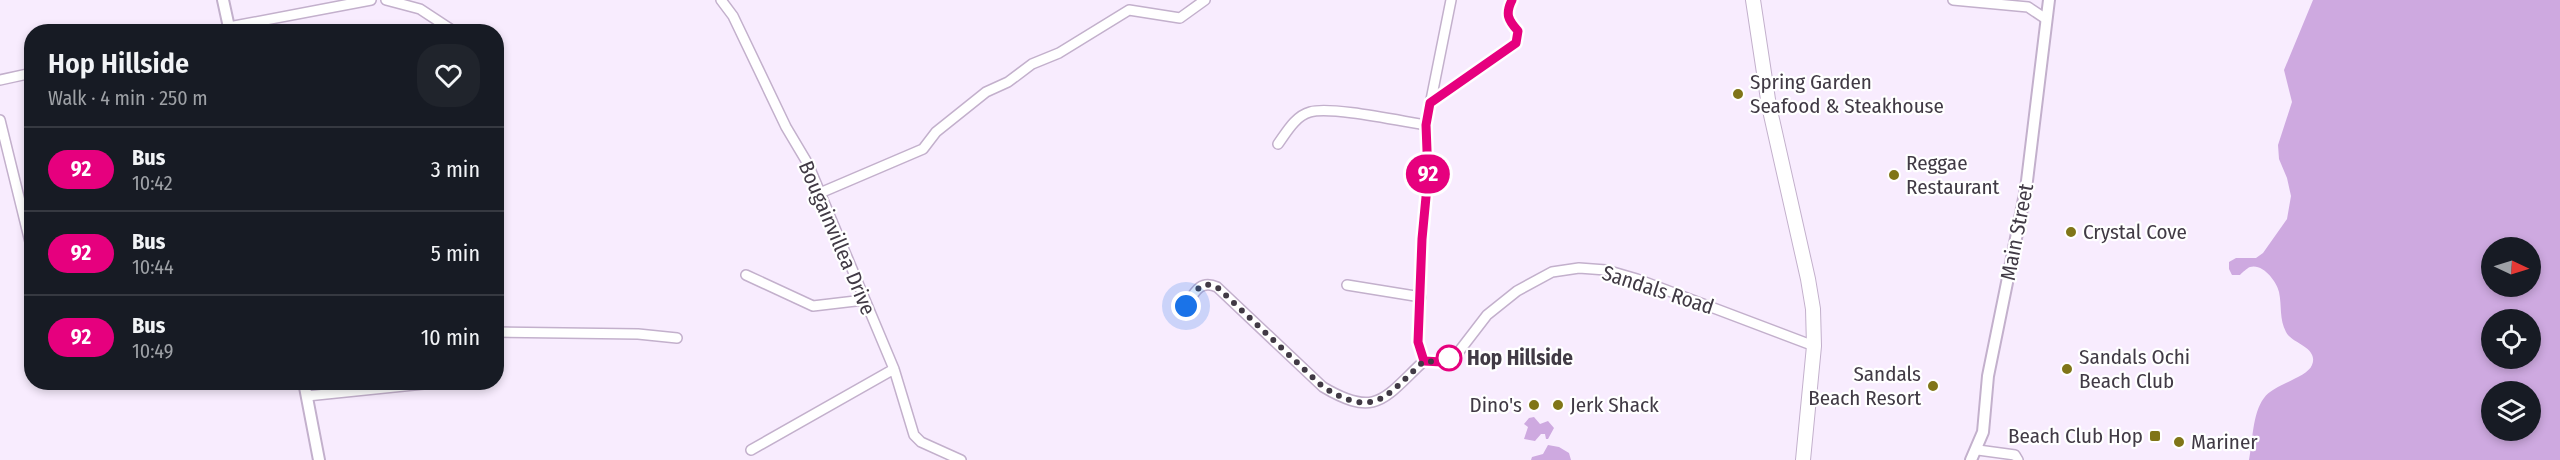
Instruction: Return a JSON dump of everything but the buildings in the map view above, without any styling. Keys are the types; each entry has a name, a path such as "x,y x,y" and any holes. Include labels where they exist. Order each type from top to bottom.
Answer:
{"main road":[{"path":"1752,0 1769,106 1808,279 1812,309 1814,346 1803,460"}],"street":[{"path":"223,0 227,24"},
{"path":"257,24 372,0"},
{"path":"386,0 420,9 443,24"},
{"name":"Bougainvillea Drive","path":"721,0 733,16 786,127 808,164 894,369 914,435 921,442 961,460"},
{"path":"820,193 923,149 936,132 986,92 1008,82 1032,64 1059,53 1129,10 1180,18 1206,0"},
{"path":"1186,306 1196,288 1206,284 1217,287 1323,387 1341,398 1368,404 1384,398 1424,361 1418,342 1422,239 1428,176 1426,125 1451,0"},
{"path":"1430,103 1516,43 1518,31 1508,19 1508,9 1512,0"},
{"path":"1953,0 2028,7 2046,19"},
{"name":"Main Street","path":"1971,460 1978,450 1987,409 1988,376 2026,189 2049,0"},
{"path":"0,80 24,75"},
{"path":"1278,144 1296,120 1310,112 1332,111 1426,125"},
{"path":"0,120 24,218"},
{"name":"Sandals Road","path":"1424,361 1442,362 1457,354 1487,315 1517,291 1552,272 1579,268 1606,270 1637,279 1814,346"},
{"path":"746,275 813,306 864,300"},
{"path":"1347,285 1420,297"},
{"path":"504,332 638,334 676,338"},
{"path":"751,450 894,369"},
{"path":"306,390 319,460"},
{"path":"307,396 365,390"},
{"path":"1978,450 2015,455 2018,460"}],"shaded area":[{"path":"2313,0 2560,0 2560,460 2249,460 2255,420 2260,404 2269,393 2309,370 2313,359 2308,350 2286,332 2279,292 2269,274 2255,267 2249,268 2240,275 2232,275 2229,269 2229,262 2236,258 2256,258 2263,253 2287,219 2291,196 2279,159 2278,145 2292,102 2284,70"},
{"path":"1534,417 1540,424 1548,421 1554,428 1548,439 1545,434 1541,434 1535,441 1524,439 1528,427 1524,424 1529,418"},
{"path":"1548,445 1559,447 1569,453 1571,460 1531,460 1532,457 1543,454"}],"bus line":[{"name":"92","path":"1457,354 1442,362 1424,361 1418,342 1422,239 1428,176 1426,125 1430,103 1516,43 1518,31 1508,19 1508,9 1512,0"}],"place":[{"name":"Spring Garden Seafood & Steakhouse","path":"1738,94"},
{"name":"Reggae Restaurant","path":"1894,175"},
{"name":"Crystal Cove","path":"2071,232"},
{"name":"Hop Hillside","path":"1449,358"},
{"name":"Sandals Ochi Beach Club","path":"2067,369"},
{"name":"Sandals Beach Resort","path":"1933,386"},
{"name":"Dino's","path":"1534,405"},
{"name":"Jerk Shack","path":"1558,405"},
{"name":"Beach Club Hop","path":"2155,436"},
{"name":"Mariner","path":"2179,442"}],"route":[{"path":"1186,306 1196,288 1206,284 1217,287 1323,387 1341,398 1368,404 1384,398 1424,361 1442,362 1449,358"}]}
